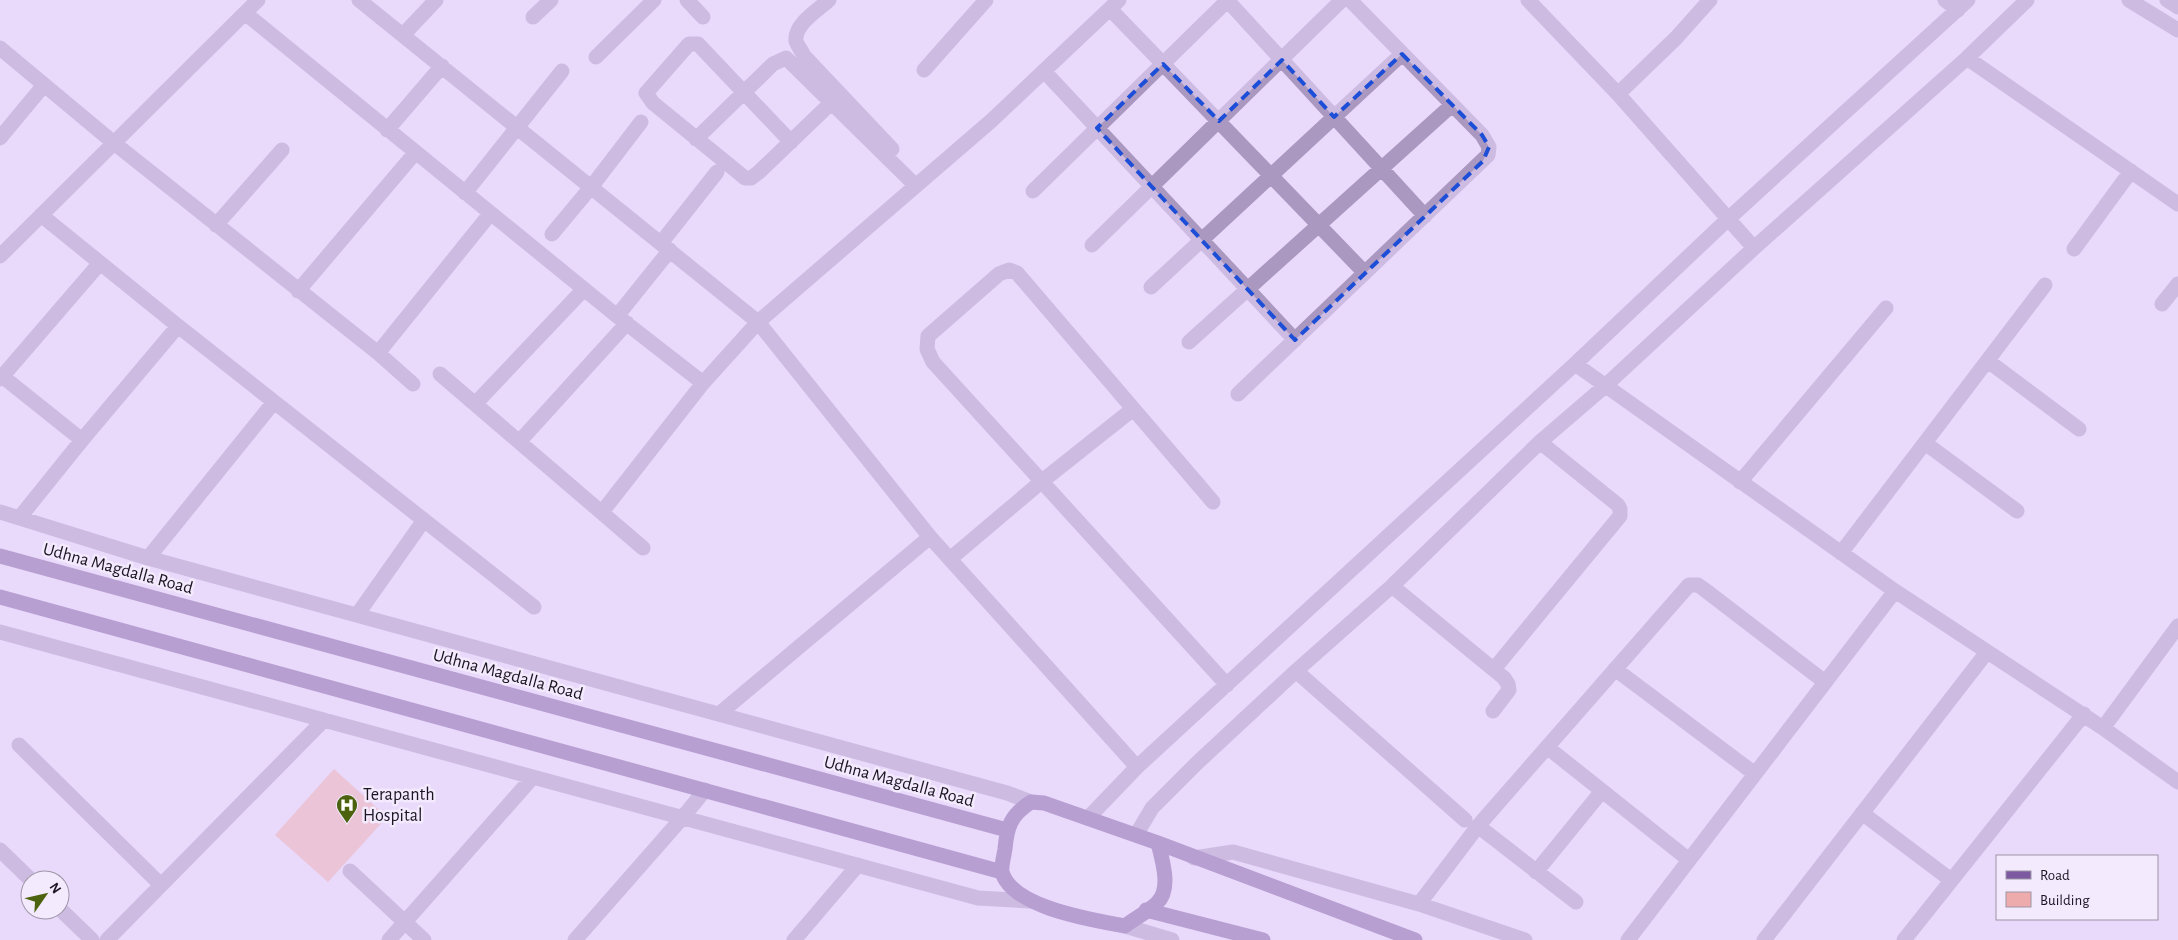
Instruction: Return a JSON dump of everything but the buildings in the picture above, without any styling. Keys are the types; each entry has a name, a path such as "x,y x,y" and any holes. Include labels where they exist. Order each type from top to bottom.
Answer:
{"main road":[{"name":"Udhna Magdalla Road","path":"0,556 1007,830"},
{"path":"0,597 1002,872"},
{"path":"1158,843 1165,875 1163,892 1158,903 1125,926 1071,915 1031,901 1012,887 1002,872 1007,830 1017,811 1031,802 1044,803 1158,843 1415,940"},
{"path":"1146,910 1263,940"}],"street":[{"path":"0,256 258,0"},
{"path":"359,0 518,129 592,186 758,322 930,537 1137,767"},
{"path":"404,35 436,0"},
{"path":"533,17 551,0"},
{"path":"596,57 654,0"},
{"path":"687,0 703,17"},
{"path":"829,0 804,22 798,31 796,41 804,56 919,183"},
{"path":"924,70 986,0"},
{"path":"1032,191 1228,0 1425,216"},
{"path":"1092,245 1342,0"},
{"path":"1238,394 1488,155 1489,147 1487,141 1350,0"},
{"path":"1528,0 1618,94 1727,220 1754,248"},
{"path":"1618,94 1676,38 1710,0"},
{"path":"1945,0 1963,5"},
{"path":"1136,836 1152,808 1197,763 1296,671 1392,586 1540,442 1605,386 1754,248 2028,0"},
{"path":"2129,0 2178,30"},
{"path":"2167,0 2178,6"},
{"path":"602,512 704,383 758,322 991,121 1115,4 1163,64 1365,274"},
{"path":"1088,818 1137,767 1575,364 1727,220 1963,5"},
{"path":"245,13 490,214 704,383"},
{"path":"791,142 698,44 689,44 646,93 653,103 745,178 751,178 791,142 831,103"},
{"path":"0,48 114,143 378,353 413,384"},
{"path":"1151,287 1402,54"},
{"path":"696,139 773,64 786,58 831,103 919,183"},
{"path":"1966,58 2178,204"},
{"path":"387,130 442,66"},
{"path":"465,193 518,129 562,71"},
{"path":"1044,71 1295,340"},
{"path":"0,138 44,85"},
{"path":"1189,342 1452,105"},
{"path":"552,234 641,122"},
{"path":"216,225 282,150"},
{"path":"298,290 415,152"},
{"path":"2074,249 2131,171"},
{"path":"520,442 622,320 665,246 716,172"},
{"path":"378,353 490,214"},
{"path":"41,215 178,326 534,607"},
{"path":"82,440 1,377 100,263"},
{"path":"1213,502 1017,273 1009,270 999,274 928,336 927,349 932,362 1227,685"},
{"path":"2162,304 2178,284"},
{"path":"1841,553 2045,285"},
{"path":"474,404 584,289"},
{"path":"1740,482 1886,308"},
{"path":"20,517 178,326"},
{"path":"1988,361 2079,429"},
{"path":"1575,364 1895,591 2084,714 2178,782"},
{"path":"440,374 643,548"},
{"path":"148,558 274,402"},
{"path":"950,559 1133,408"},
{"path":"1494,669 1620,516 1618,505 1540,442"},
{"path":"1925,443 2017,511"},
{"path":"0,512 148,558 1007,793 1031,802"},
{"path":"357,615 424,520"},
{"path":"719,714 930,537"},
{"path":"1419,904 1472,823 1547,747 1689,585 1698,585 1825,682"},
{"path":"1392,586 1494,669 1508,684 1509,690 1493,711"},
{"path":"1628,940 1895,591"},
{"path":"2103,728 2178,626"},
{"path":"0,632 978,898 1031,901"},
{"path":"1764,940 1987,652"},
{"path":"1615,669 1755,774"},
{"path":"1296,671 1472,823 1576,902"},
{"path":"1904,940 2084,714"},
{"path":"107,940 324,720"},
{"path":"19,745 162,885"},
{"path":"1547,747 1689,860"},
{"path":"389,940 533,777"},
{"path":"575,940 705,790"},
{"path":"1536,872 1602,791"},
{"path":"1862,813 1951,880"},
{"path":"0,850 21,870"},
{"path":"1194,858 1234,852 1419,904 1525,940"},
{"path":"794,940 858,865"},
{"path":"350,871 424,940"},
{"path":"70,919 92,940"},
{"path":"1125,926 1172,940"}],"highlighted area":[{"path":"1402,54 1482,135 1489,147 1483,161 1295,340 1097,128 1163,64 1219,121 1282,60 1334,117"}],"place":[{"name":"Terapanth Hospital","path":"347,824"}]}
